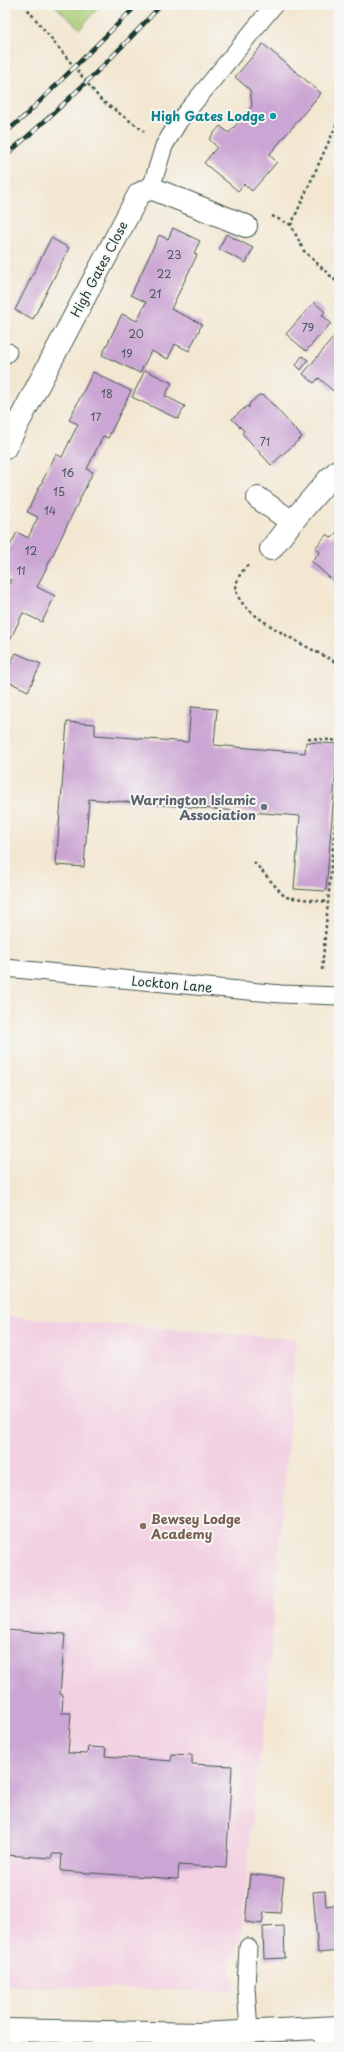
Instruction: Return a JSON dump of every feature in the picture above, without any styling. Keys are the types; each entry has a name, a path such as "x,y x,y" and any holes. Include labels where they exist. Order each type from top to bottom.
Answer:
{"street":[{"path":"151,188 246,226"},
{"name":"High Gates Close","path":"5,448 139,194 151,188"},
{"path":"271,549 328,480 339,470"},
{"path":"258,498 292,522"},
{"path":"5,2030 200,2034 249,2032 330,2034"}],"lane":[{"path":"151,188 164,146 179,120 274,5"},
{"name":"Lockton Lane","path":"5,968 320,996 339,996"},
{"path":"248,1946 246,1987 249,2032"}],"path":[{"path":"24,5 101,100 164,146"},
{"path":"339,119 291,225 304,251 339,284"},
{"path":"271,549 258,554 240,573 236,584 239,598 251,611 266,622 339,664"},
{"path":"308,738 339,740"},
{"path":"320,996 339,779"},
{"path":"254,862 285,897 328,902"}],"shaded area":[{"name":"Bewsey Lodge Academy","path":"5,1316 296,1339 266,1713 254,1796 241,1938 229,1964 237,1992 5,1986"}],"green space":[{"path":"54,5 100,5 80,29"}],"building":[{"name":"High Gates Lodge","path":"263,44 321,93 269,155 277,162 252,191 244,184 238,191 204,163 217,147 209,139 220,126 229,133 252,106 250,90 235,77"},
{"path":"173,228 200,241 194,253 197,255 171,309 202,324 189,351 175,344 168,359 151,351 140,373 102,355 122,314 137,321 146,302 131,295 159,235 168,239"},
{"path":"226,234 253,248 246,263 219,249"},
{"path":"51,238 69,248 33,319 15,310"},
{"path":"314,302 325,312 322,315 331,323 306,351 286,334"},
{"path":"339,331 339,384 333,391 319,378 314,383 303,374"},
{"path":"302,356 308,360 301,370 296,365"},
{"path":"145,370 172,383 165,396 185,406 178,419 132,397"},
{"path":"93,372 131,391 108,438 103,436 87,469 93,472 37,587 55,596 42,622 23,613 5,650 5,593 11,580 5,577 5,556 17,532 28,538 38,517 27,512 56,454 62,457 78,424 69,420"},
{"path":"259,395 265,396 302,437 271,465 242,433 244,431 232,419 247,406 249,408 249,404"},
{"path":"339,529 339,586 311,561 320,552 315,548 327,534 332,538"},
{"path":"16,653 41,664 28,691 5,680 5,663 10,665"},
{"name":"Warrington Islamic Association","path":"191,707 217,709 214,745 305,753 306,742 338,744 326,891 294,889 300,816 89,799 84,867 56,865 67,722 95,724 95,735 188,742"},
{"path":"5,1630 65,1634 60,1694 63,1695 62,1713 71,1713 68,1753 87,1754 88,1747 106,1748 105,1756 171,1761 172,1754 192,1755 192,1764 232,1766 226,1868 179,1865 178,1879 61,1871 62,1854 52,1854 52,1858 5,1855"},
{"path":"250,1874 284,1878 280,1913 264,1912 262,1924 245,1922"},
{"path":"325,1891 326,1906 339,1904 339,1951 318,1953 313,1892"},
{"path":"284,1926 285,1958 264,1959 263,1927"}],"railway":[{"path":"5,133 26,115 137,5"},
{"path":"5,156 86,83 161,5"}],"place":[{"name":"High Gates Lodge","path":"273,116"},
{"name":"Warrington Islamic Association","path":"264,807"},
{"name":"Bewsey Lodge Academy","path":"143,1526"}]}
